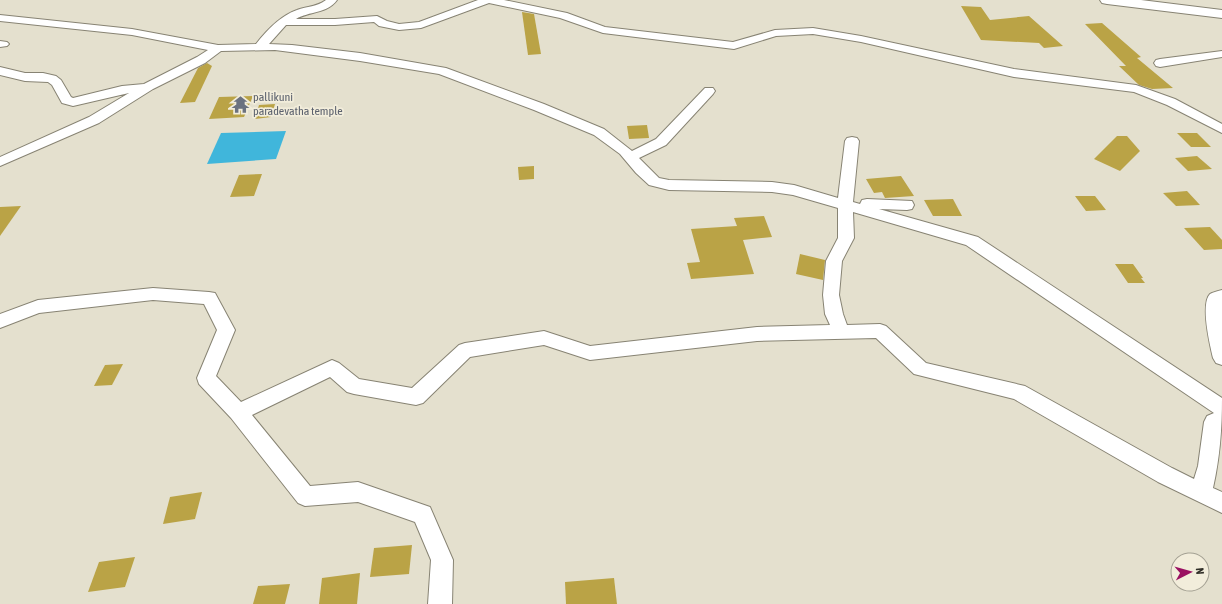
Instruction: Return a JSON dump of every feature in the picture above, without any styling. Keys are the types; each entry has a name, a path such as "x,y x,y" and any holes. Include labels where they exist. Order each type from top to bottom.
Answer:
{"main road":[{"path":"1107,0 1222,14"}],"street":[{"path":"260,47 269,35 284,22 299,13 328,5 332,0"},
{"path":"284,22 334,22 377,19 383,24 399,27 421,25 488,0 563,15 603,30 734,46 775,33 813,31 861,38 1014,73 1136,89 1171,102 1222,129"},
{"path":"0,18 132,32 218,48 292,48 442,71 539,107 599,132 614,142 654,182 669,185 772,187 794,190 972,241 1222,408"},
{"path":"0,162 94,120 149,86 201,60 218,48"},
{"path":"1160,63 1222,54"},
{"path":"0,71 25,77 43,77 52,79 57,83 66,100 73,102 122,90 149,86"},
{"path":"630,157 661,142 709,91"},
{"path":"841,331 834,314 831,295 834,261 846,238 845,204 852,141"},
{"path":"845,204 907,205"},
{"path":"0,321 38,307 154,294 209,298 226,330 206,378 238,412 305,496 358,492 422,514 442,560 440,604"},
{"path":"1222,296 1216,299 1214,321 1222,358"},
{"path":"238,412 332,368 354,386 416,397 465,350 544,338 590,353 757,334 880,331 921,369 1018,392 1165,475 1222,503"},
{"path":"1201,492 1208,466 1214,422 1222,420"}],"water":[{"path":"286,131 276,159 207,164 221,133"}],"building":[{"path":"961,6 981,7 990,20 1029,16 1063,46 1044,48 1039,43 981,40"},
{"path":"522,12 534,14 541,54 528,55"},
{"path":"1102,23 1141,57 1137,58 1173,88 1152,89 1139,85 1119,66 1126,66 1085,24"},
{"path":"207,63 212,66 195,102 180,103 198,68"},
{"path":"253,96 244,117 209,119 219,97"},
{"path":"275,104 271,117 255,119 259,105"},
{"path":"647,125 649,138 629,139 627,126"},
{"path":"1177,133 1197,133 1211,147 1191,147"},
{"path":"1117,136 1127,136 1140,151 1120,171 1094,159"},
{"path":"1197,156 1212,169 1188,171 1175,158"},
{"path":"534,166 534,179 519,180 518,167"},
{"path":"262,174 254,196 230,197 239,175"},
{"path":"901,176 914,196 885,198 882,192 874,193 866,179"},
{"path":"1187,191 1200,205 1176,206 1163,193"},
{"path":"1075,196 1095,196 1106,210 1086,211"},
{"path":"953,199 962,216 933,216 924,200"},
{"path":"21,206 0,236 0,207"},
{"path":"764,216 772,237 743,240 754,274 691,279 687,263 700,262 691,229 737,226 734,218"},
{"path":"1210,227 1222,240 1222,249 1204,250 1184,228"},
{"path":"800,254 825,260 823,280 796,274"},
{"path":"1115,264 1133,264 1145,283 1128,283"},
{"path":"123,364 112,385 94,386 105,365"},
{"path":"202,492 195,519 163,524 170,497"},
{"path":"412,545 409,574 370,577 374,548"},
{"path":"135,557 125,587 88,592 99,562"},
{"path":"360,573 357,604 319,604 322,578"},
{"path":"614,578 617,604 566,604 565,582"},
{"path":"290,584 285,604 253,604 258,586"}],"place":[{"name":"pallikuni paradevatha temple","path":"240,104"}]}
